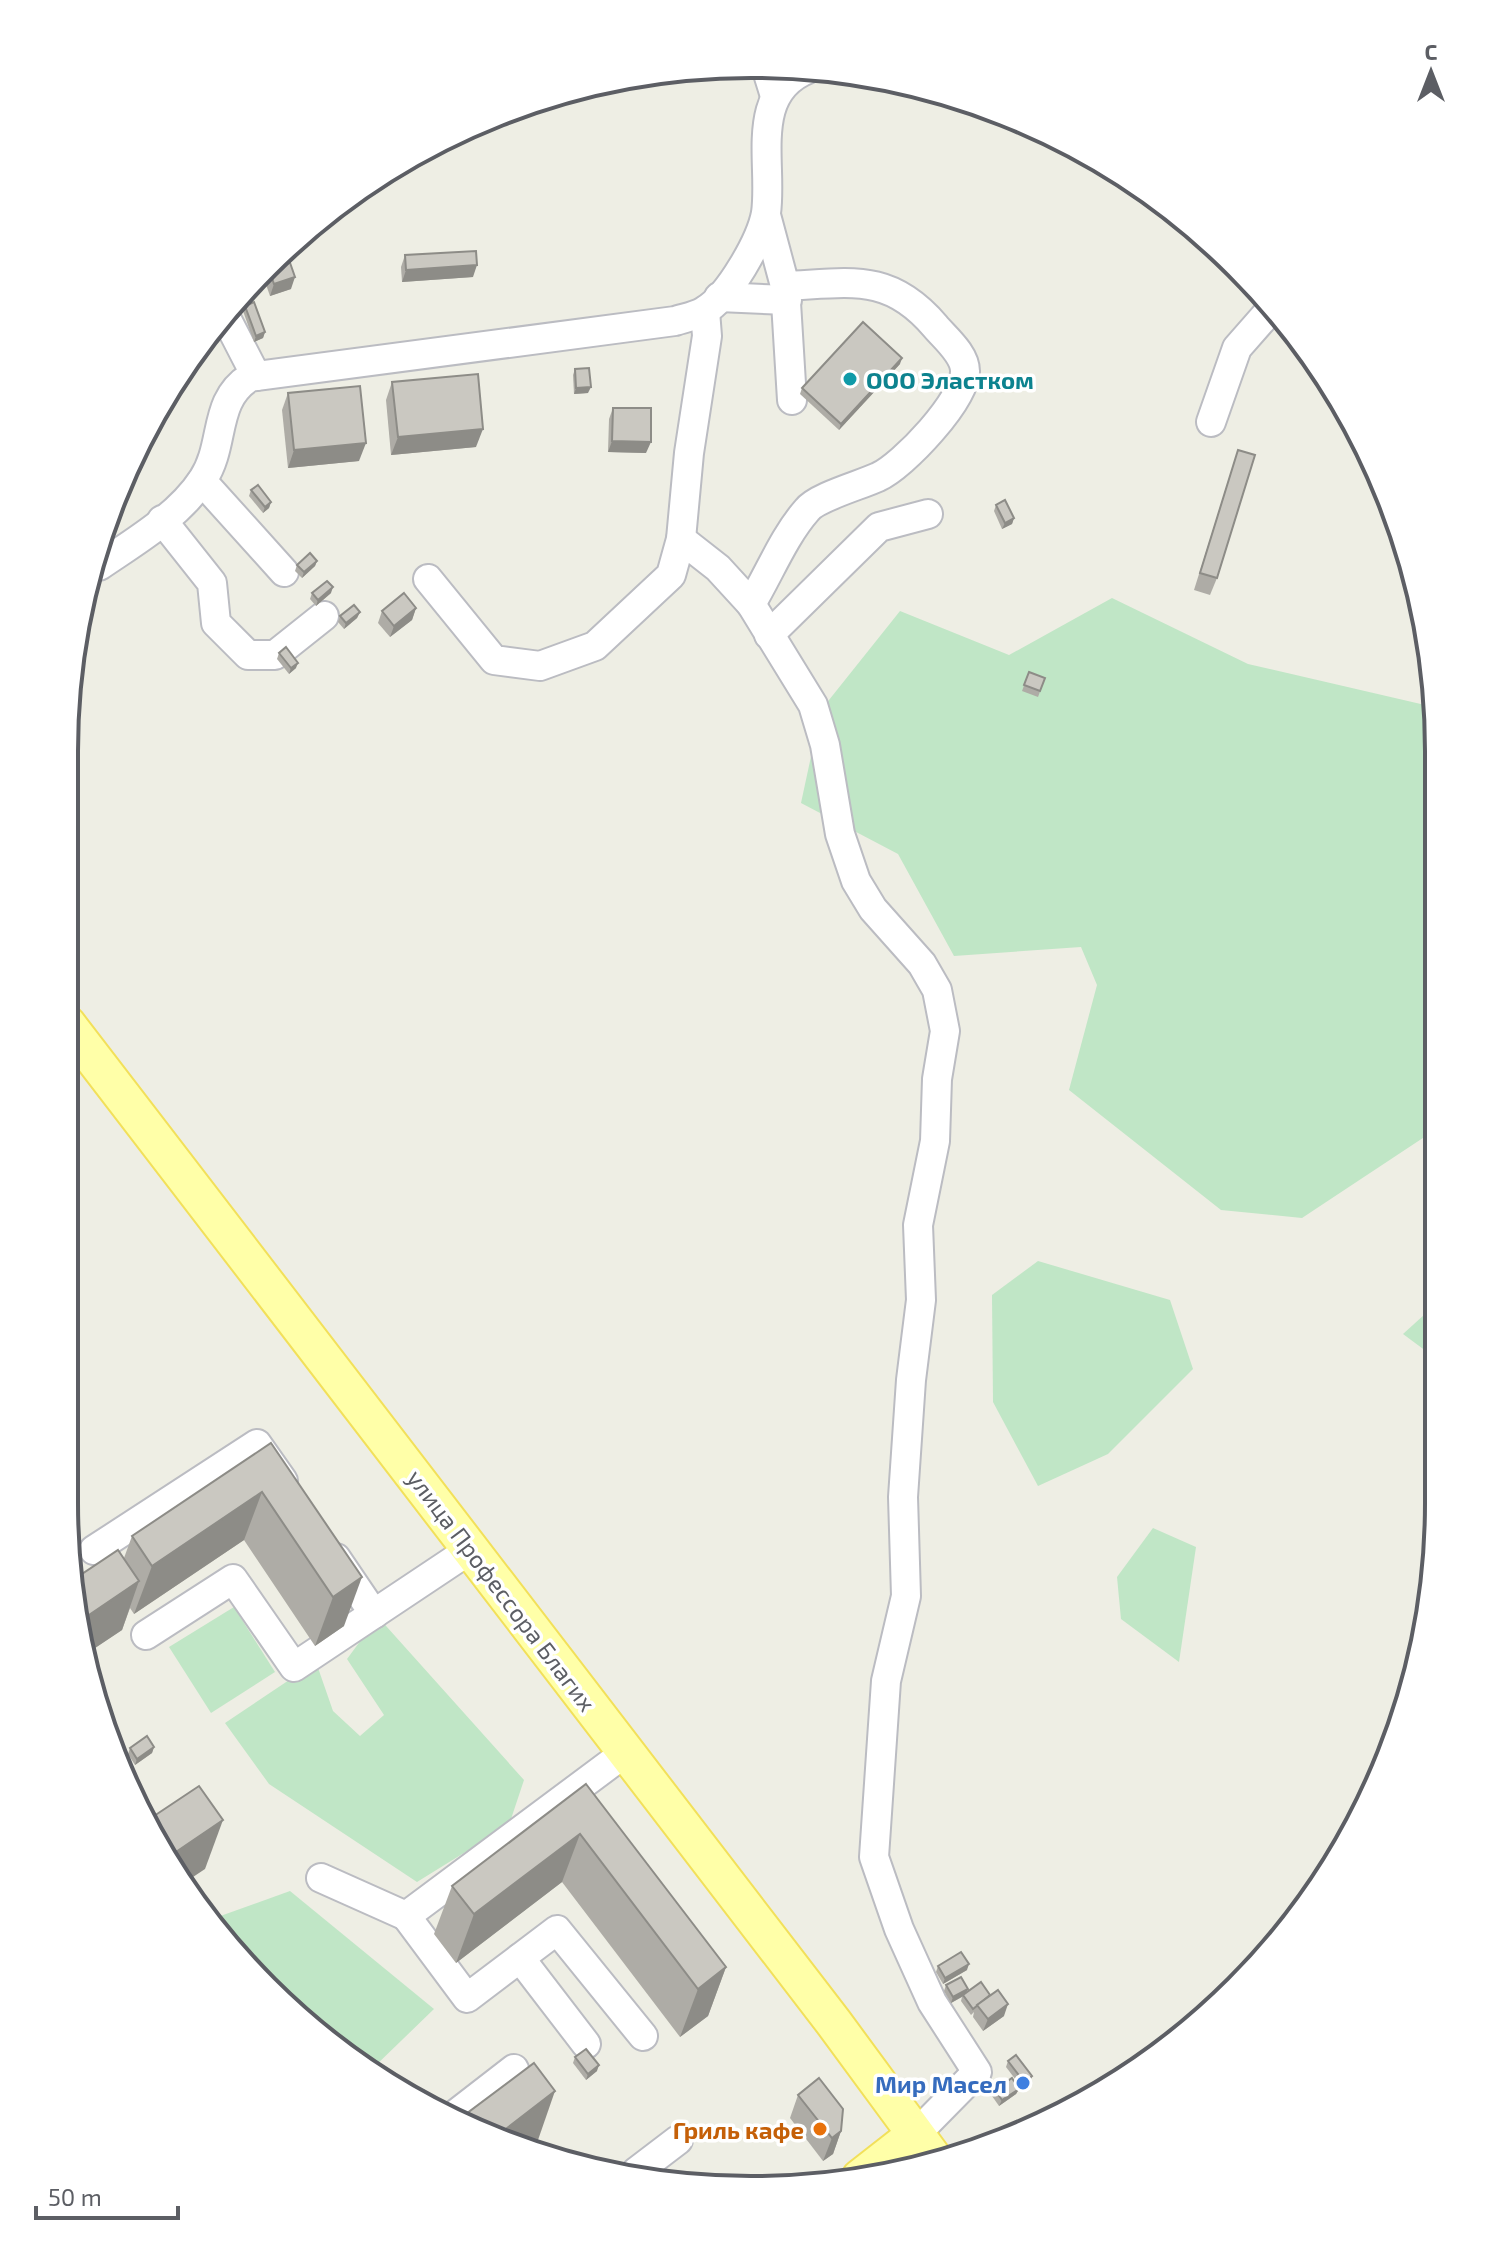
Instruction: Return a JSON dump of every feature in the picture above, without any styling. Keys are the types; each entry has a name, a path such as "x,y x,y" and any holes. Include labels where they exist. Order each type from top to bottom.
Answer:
{"main road":[{"name":"улица Профессора Благих","path":"78,1038 626,1752 924,2147"},
{"path":"898,2159 924,2147"}],"lane":[{"path":"770,78 775,96"},
{"path":"791,79 775,96 768,119 766,215 786,293 792,400"},
{"path":"428,579 494,660 540,666 595,646 671,575 681,539 689,453 712,304 737,279 766,215"},
{"path":"106,561 162,520 202,481 214,457 226,400 235,387 256,376 675,321 712,304 849,283 887,288 914,302 960,355 965,371 957,398 917,444 883,476 808,507 751,604"},
{"path":"1211,422 1237,348 1265,316"},
{"path":"230,325 256,376"},
{"path":"202,481 284,572"},
{"path":"769,635 879,527 928,514"},
{"path":"162,520 212,583 216,623 248,655 275,655 324,616"},
{"path":"681,539 718,568 751,604 813,705 825,745 840,834 856,881 873,909 930,977 937,990 945,1031 937,1079 935,1141 918,1225 921,1300 911,1380 903,1497 906,1596 886,1681 874,1857 899,1929 932,2002 977,2072 924,2147"},
{"path":"94,1550 257,1444 302,1509"},
{"path":"320,1535 374,1614"},
{"path":"146,1635 233,1579 294,1667 471,1549"},
{"path":"406,1916 626,1752"},
{"path":"321,1878 406,1916 467,1998 557,1930 643,2036"},
{"path":"520,1958 586,2044"},
{"path":"461,2110 514,2069"},
{"path":"643,2167 678,2140"}],"green space":[{"path":"1112,598 1248,664 1424,705 1425,1137 1302,1218 1221,1210 1069,1090 1097,985 1081,947 954,956 898,854 801,803 821,710 900,611 1009,655"},
{"path":"1038,1261 1170,1300 1193,1369 1108,1454 1038,1486 993,1402 992,1295"},
{"path":"1425,1314 1425,1350 1403,1334"},
{"path":"1153,1528 1196,1547 1179,1662 1121,1619 1117,1577"},
{"path":"234,1607 275,1672 211,1713 169,1647"},
{"path":"378,1617 524,1780 509,1825 417,1882 269,1784 225,1723 316,1662 333,1711 360,1736 384,1715 347,1659"},
{"path":"290,1891 434,2009 378,2063 307,2009 275,1979 220,1916"}],"building":[{"path":"476,251 477,265 406,270 405,255"},
{"path":"290,261 295,277 274,284 272,278"},
{"path":"254,302 265,332 256,336 247,305"},
{"name":"ООО Эластком","path":"863,322 902,358 841,424 802,388"},
{"path":"589,368 591,387 576,388 575,369"},
{"path":"478,374 483,429 398,437 392,382"},
{"path":"360,386 366,443 294,450 288,393"},
{"path":"613,408 651,408 651,442 612,441"},
{"path":"1238,450 1255,455 1217,578 1200,573"},
{"path":"258,485 271,502 265,507 251,490"},
{"path":"1005,500 1014,518 1005,523 996,505"},
{"path":"310,553 317,561 304,572 297,565"},
{"path":"327,581 333,587 318,600 312,593"},
{"path":"404,593 416,608 394,626 382,611"},
{"path":"354,605 360,612 346,623 340,616"},
{"path":"286,647 298,663 291,668 279,653"},
{"path":"1029,672 1045,678 1040,691 1024,685"},
{"path":"271,1443 362,1577 333,1597 262,1492 152,1566 132,1536"},
{"path":"118,1550 139,1581 88,1616 82,1574"},
{"path":"147,1736 154,1747 137,1759 130,1748"},
{"path":"586,1784 726,1967 698,1989 580,1834 474,1914 452,1886"},
{"path":"199,1786 223,1820 176,1852 155,1815"},
{"path":"961,1952 969,1964 945,1978 938,1966"},
{"path":"961,1977 968,1989 953,1997 946,1985"},
{"path":"981,1982 990,1995 973,2009 963,1995"},
{"path":"998,1990 1008,2004 988,2019 977,2005"},
{"path":"586,2049 599,2065 588,2074 575,2057"},
{"path":"1016,2055 1032,2076 1024,2082 1008,2061"},
{"path":"534,2063 555,2091 506,2129 467,2113"},
{"path":"819,2078 843,2109 841,2131 832,2138 798,2095"},
{"path":"1012,2078 1019,2089 1002,2100 995,2090"}],"place":[{"name":"ООО Эластком","path":"850,379"},
{"name":"Мир Масел","path":"1023,2083"},
{"name":"Гриль кафе","path":"820,2129"}]}
